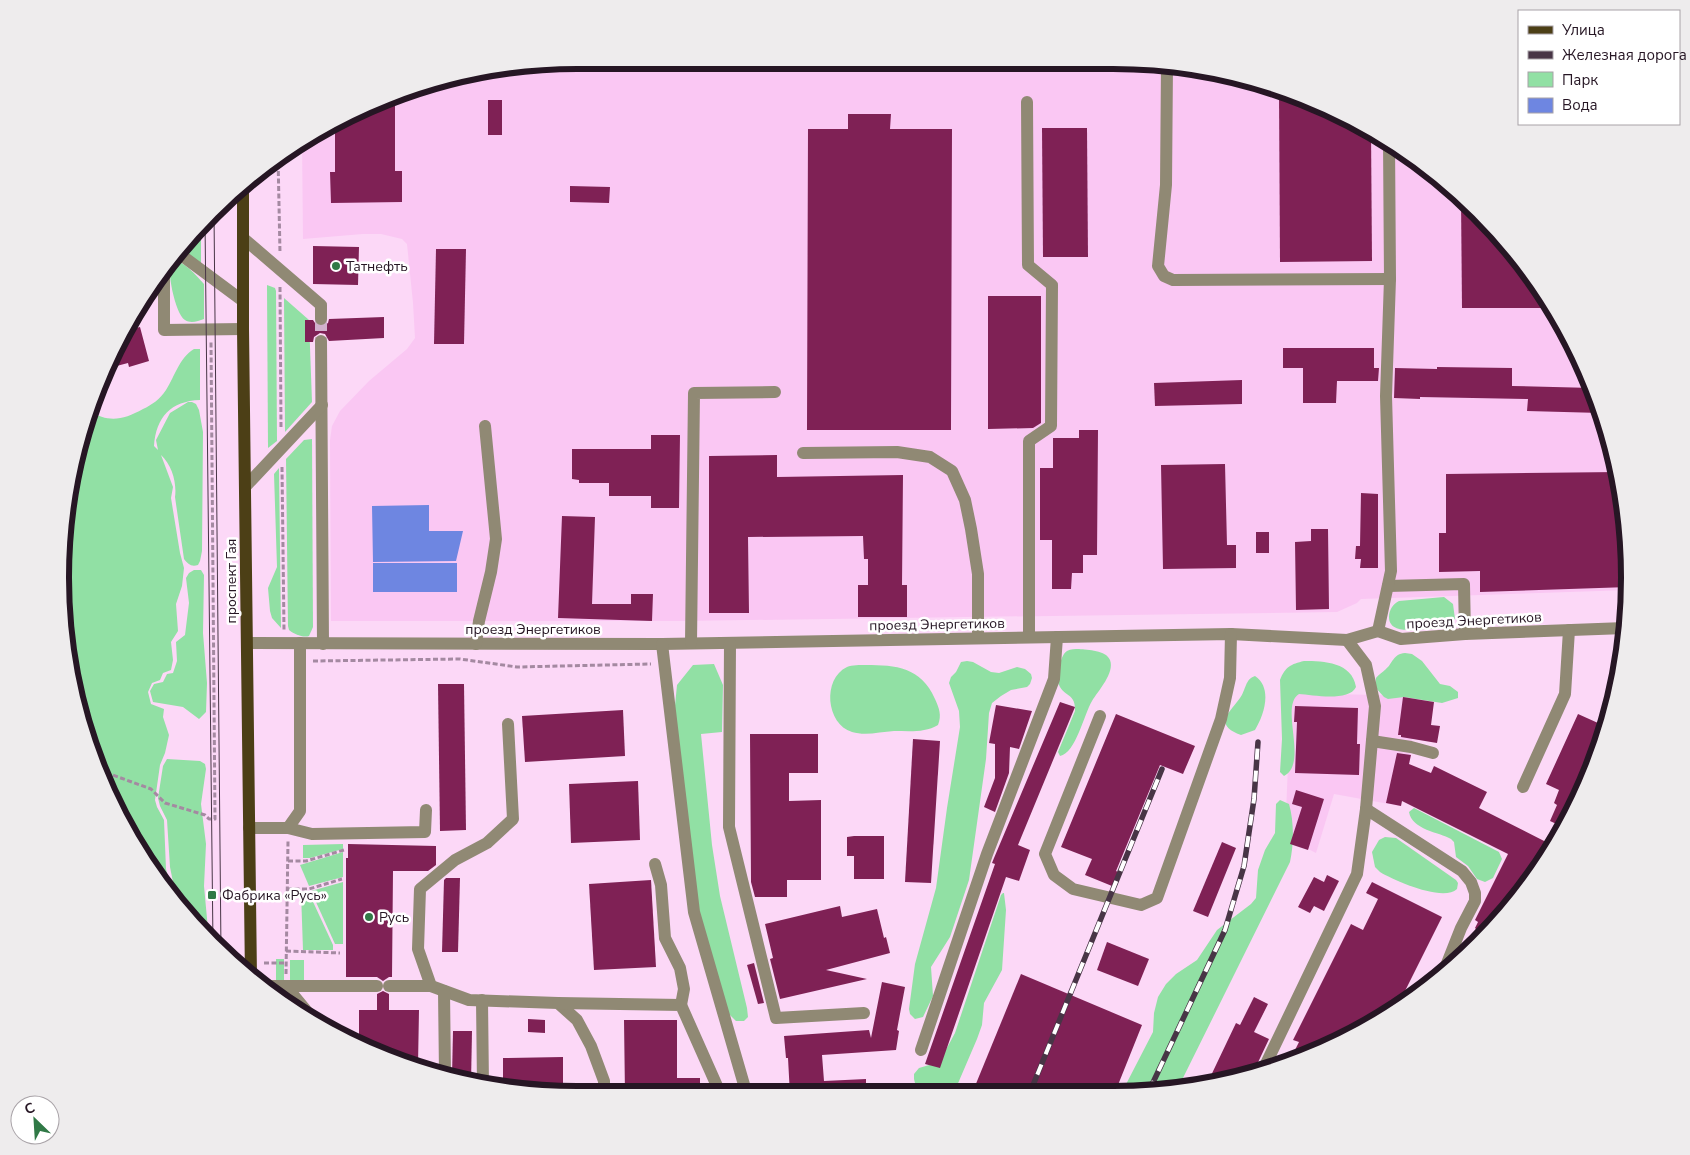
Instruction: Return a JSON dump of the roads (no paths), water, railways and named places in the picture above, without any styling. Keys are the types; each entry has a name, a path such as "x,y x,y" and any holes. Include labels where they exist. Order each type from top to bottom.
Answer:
{"main road":[{"name":"проспект Гая","path":"243,194 251,967"}],"street":[{"path":"1168,72 1166,184 1158,266 1164,276 1173,280 1390,279"},
{"path":"1027,102 1028,264 1052,285 1050,426 1029,441 1029,637"},
{"path":"1378,631 1391,571 1386,396 1390,279 1389,150"},
{"path":"243,238 321,305 321,319"},
{"path":"183,257 243,301"},
{"path":"164,282 164,330 243,329"},
{"path":"321,341 323,644"},
{"path":"691,643 694,393 775,392"},
{"path":"246,486 322,405"},
{"path":"476,644 479,620 491,572 496,539 485,426"},
{"path":"803,453 897,452 930,457 952,471 965,500 972,529 978,574 978,638"},
{"path":"1388,586 1464,584 1465,634"},
{"path":"1523,787 1565,694 1569,630"},
{"name":"проезд Энергетиков","path":"247,643 662,644 1231,634 1347,640 1378,631 1401,639 1465,634 1569,630 1618,631"},
{"path":"1100,716 1045,854 1054,875 1073,889 1141,905 1157,898 1221,718 1230,678 1231,634"},
{"path":"921,1050 987,854 1054,679 1057,637"},
{"path":"1267,1062 1357,874 1366,808 1375,706 1366,665 1347,640"},
{"path":"730,642 729,827 776,1018 864,1013"},
{"path":"288,828 300,811 300,643"},
{"path":"662,644 694,912 744,1086"},
{"path":"431,986 418,949 420,889 455,860 486,843 513,819 508,724"},
{"path":"1372,741 1411,747 1433,753"},
{"path":"1366,808 1462,871 1471,882 1476,893 1475,901 1449,959"},
{"path":"250,828 288,828 312,834 425,832 426,810"},
{"path":"656,864 661,885 665,938 680,968 684,989 681,1005 717,1086"},
{"path":"275,986 431,986 469,1000 681,1005"},
{"path":"286,986 302,1005"},
{"path":"444,991 445,1069"},
{"path":"482,1000 483,1077"},
{"path":"558,1003 577,1020 590,1046 604,1081 604,1086"}],"water":[{"path":"429,505 429,531 463,531 456,561 373,562 372,506"},
{"path":"373,563 457,563 457,592 373,592"}],"tunnel":[{"path":"321,319 321,341"}],"tram line":[{"path":"214,222 221,940"},
{"path":"205,231 213,932"}],"railway":[{"path":"1152,1084 1225,930 1244,866 1254,799 1258,742"},
{"path":"1033,1086 1162,769"}],"place":[{"name":"Татнефть","path":"336,266"},
{"name":"Фабрика «Русь»","path":"212,895"},
{"name":"Русь","path":"369,917"}]}
